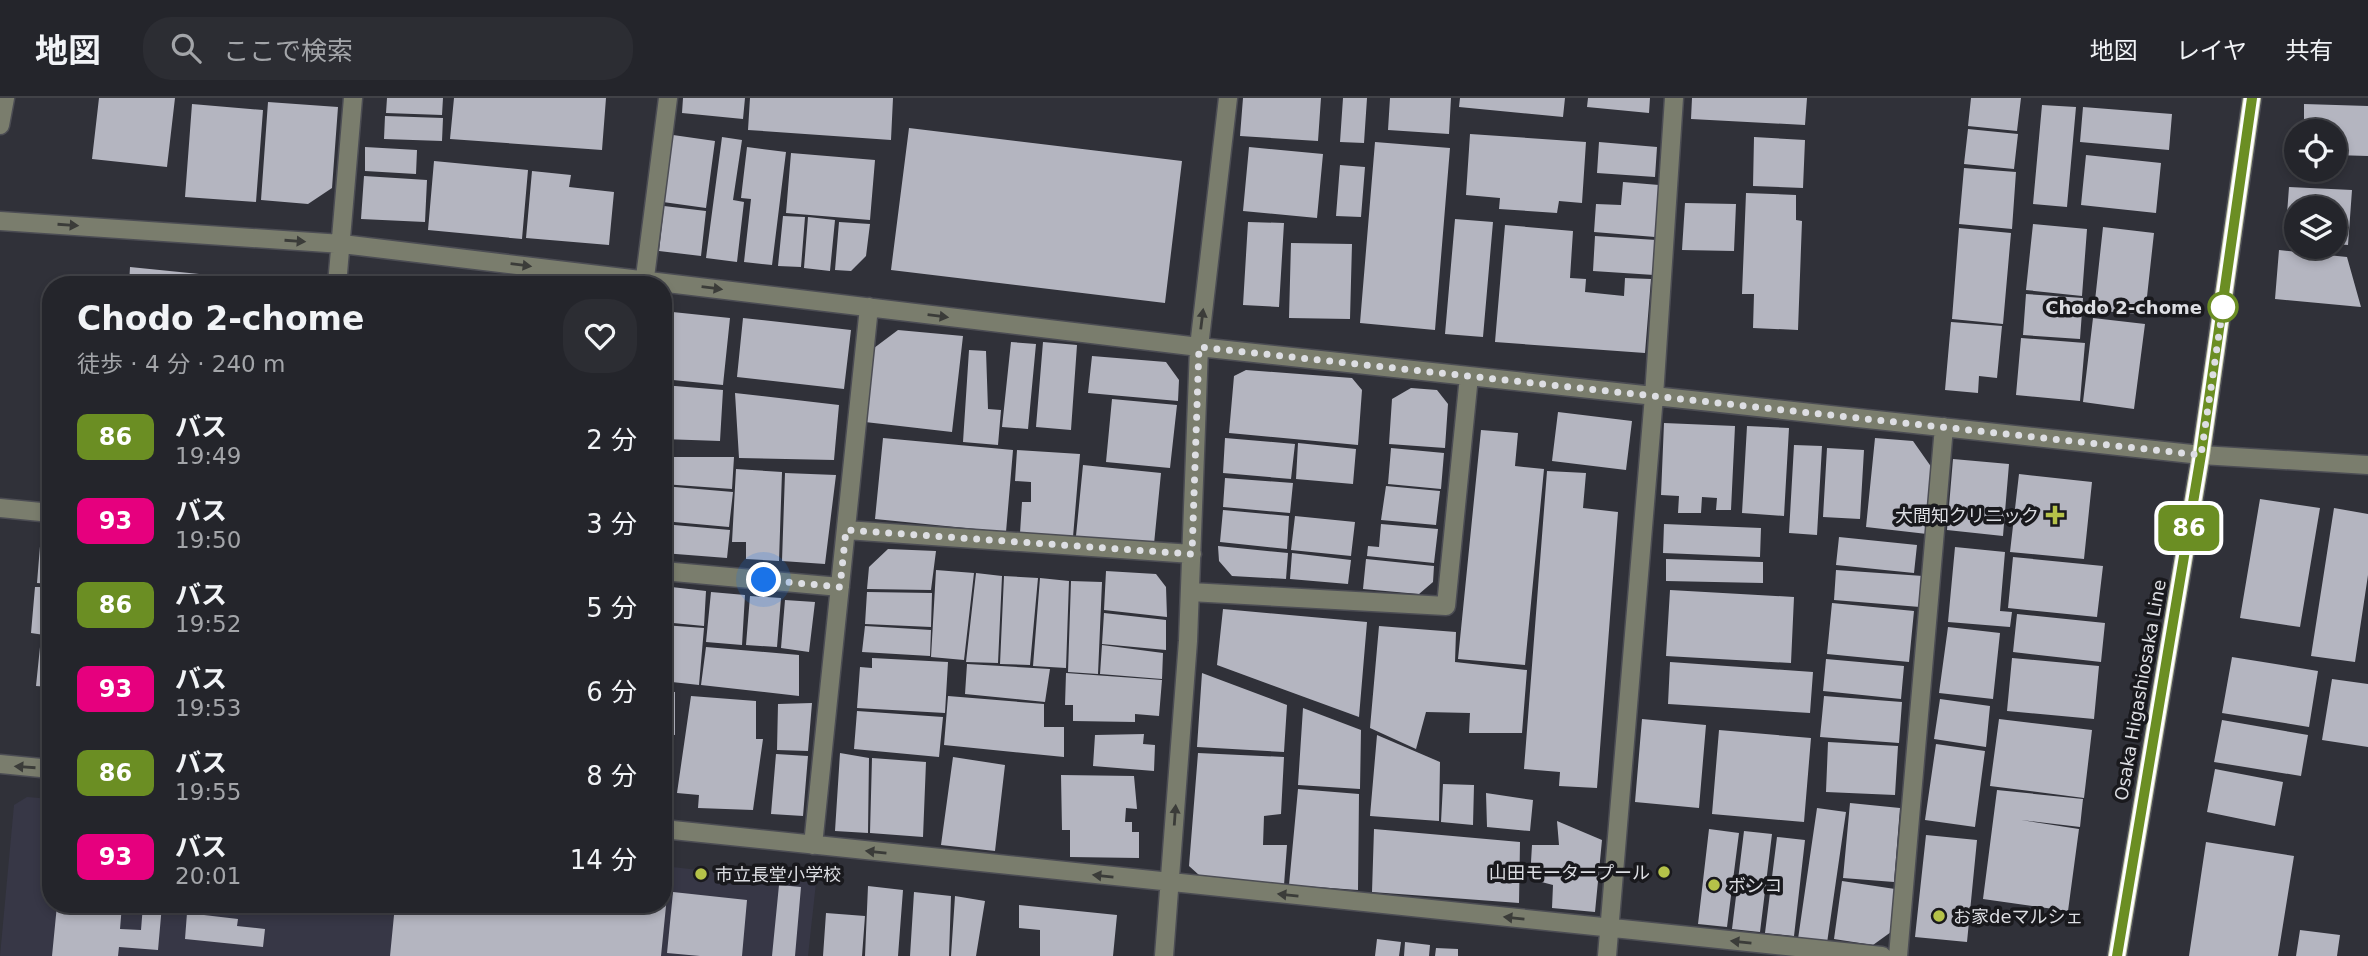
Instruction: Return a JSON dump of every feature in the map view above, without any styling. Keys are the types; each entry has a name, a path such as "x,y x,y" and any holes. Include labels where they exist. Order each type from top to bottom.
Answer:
{"main road":[{"name":"Osaka Higashiosaka Line","path":"2117,956 2201,455 2252,98"}],"street":[{"path":"0,125 5,98"},
{"path":"338,276 353,98"},
{"path":"645,276 667,98"},
{"path":"1164,956 1190,592 1199,347 1228,98"},
{"path":"1607,956 1654,396 1674,98"},
{"path":"0,221 342,244 590,276"},
{"path":"672,286 1199,347 1944,428 2201,455 2368,465"},
{"path":"813,845 869,307"},
{"path":"1190,592 1446,606 1469,376"},
{"path":"1898,956 1944,428"},
{"path":"0,509 42,512"},
{"path":"846,530 1192,554"},
{"path":"672,572 840,587"},
{"path":"0,764 42,768"},
{"path":"672,830 1609,928 1790,951 1882,956"}],"shaded area":[{"name":"市立長堂小学校","path":"27,797 42,798 42,913 672,913 672,867 816,883 808,956 0,956 14,805"}],"building":[{"path":"99,98 175,98 167,167 92,159"},
{"path":"387,98 443,98 442,115 386,113"},
{"path":"454,98 606,98 602,150 450,139"},
{"path":"683,98 745,98 743,119 682,113"},
{"path":"750,98 893,98 891,140 748,130"},
{"path":"1243,98 1321,98 1318,141 1240,136"},
{"path":"1343,98 1367,98 1364,143 1340,142"},
{"path":"1390,98 1451,98 1449,134 1388,130"},
{"path":"1460,98 1565,98 1563,117 1459,107"},
{"path":"1588,98 1650,98 1649,113 1587,107"},
{"path":"1692,98 1807,98 1805,125 1691,119"},
{"path":"1971,98 2021,98 2017,131 1968,126"},
{"path":"268,102 338,107 332,188 308,204 261,200"},
{"path":"192,104 263,110 256,202 185,197"},
{"path":"2304,104 2368,106 2368,156 2347,155 2347,119 2304,119"},
{"path":"2042,105 2076,107 2067,207 2033,204"},
{"path":"2083,107 2172,114 2169,150 2080,142"},
{"path":"385,116 443,118 442,141 384,139"},
{"path":"909,128 1182,161 1165,303 891,270"},
{"path":"1968,129 2018,134 2014,169 1964,164"},
{"path":"1470,134 1586,142 1582,203 1559,201 1557,213 1499,209 1500,198 1466,195"},
{"path":"673,135 715,141 706,208 663,202"},
{"path":"722,137 742,140 733,200 744,202 737,262 706,258"},
{"path":"1754,137 1805,140 1803,188 1753,186"},
{"path":"1375,142 1450,148 1435,330 1360,323"},
{"path":"1599,142 1657,147 1655,177 1597,173"},
{"path":"365,147 417,150 416,174 365,171"},
{"path":"747,147 786,152 772,265 744,262 751,199 741,198"},
{"path":"1249,147 1323,154 1317,218 1243,211"},
{"path":"791,153 875,160 870,220 786,213"},
{"path":"2086,155 2161,163 2156,213 2081,205"},
{"path":"434,161 528,170 522,239 428,230"},
{"path":"1340,165 1365,167 1361,217 1336,216"},
{"path":"1964,168 2016,172 2012,229 1959,224"},
{"path":"532,171 571,175 569,187 614,192 609,245 526,238"},
{"path":"364,176 427,180 425,222 361,219"},
{"path":"1623,182 1659,185 1655,237 1594,232 1596,204 1621,205"},
{"path":"2289,187 2352,190 2348,245 2347,196 2288,196"},
{"path":"1746,193 1796,195 1796,220 1802,221 1798,330 1753,328 1754,294 1742,294"},
{"path":"1685,203 1736,204 1734,251 1682,250"},
{"path":"664,206 706,211 701,256 659,251"},
{"path":"783,216 805,217 801,267 778,266"},
{"path":"808,217 835,220 830,271 804,268"},
{"path":"1455,219 1493,222 1483,337 1445,334"},
{"path":"839,222 870,224 866,256 851,271 835,270"},
{"path":"1248,222 1284,223 1279,307 1243,305"},
{"path":"2033,224 2087,229 2082,296 2026,290"},
{"path":"1505,225 1573,231 1570,278 1586,279 1585,292 1624,296 1625,278 1651,279 1645,353 1495,342"},
{"path":"2103,227 2154,233 2145,315 2094,310"},
{"path":"1959,228 2011,233 2003,324 1952,319"},
{"path":"1595,236 1656,240 1654,275 1593,271"},
{"path":"1291,243 1352,244 1350,319 1289,318"},
{"path":"2279,250 2284,251 2284,259 2347,257 2361,307 2275,299"},
{"path":"130,267 219,276 130,276"},
{"path":"2026,294 2083,298 2080,339 2023,335"},
{"path":"672,312 730,318 723,385 672,380"},
{"path":"743,318 851,330 844,389 737,377"},
{"path":"2093,318 2145,324 2134,409 2083,402"},
{"path":"1951,322 2002,326 1997,378 1979,376 1978,393 1945,390"},
{"path":"898,330 963,336 952,432 865,422 874,348"},
{"path":"2021,338 2085,343 2080,401 2016,395"},
{"path":"1011,342 1036,344 1028,429 1002,427"},
{"path":"1043,342 1077,345 1071,430 1036,427"},
{"path":"969,350 986,351 988,409 1001,410 998,445 963,442"},
{"path":"1092,356 1166,362 1179,380 1178,401 1088,393"},
{"path":"1246,370 1352,378 1362,390 1358,445 1229,433 1234,376"},
{"path":"672,386 723,390 720,441 672,439"},
{"path":"1411,388 1437,390 1448,404 1445,448 1389,444 1392,399"},
{"path":"735,393 839,405 834,460 739,458"},
{"path":"1112,399 1177,405 1170,468 1106,462"},
{"path":"1558,412 1632,421 1626,470 1552,461"},
{"path":"1664,423 1735,426 1731,510 1716,510 1717,498 1702,497 1701,513 1678,513 1679,496 1661,495"},
{"path":"1747,426 1789,428 1784,516 1742,513"},
{"path":"1481,430 1518,433 1515,466 1544,469 1525,665 1458,659"},
{"path":"883,438 1013,450 1006,532 875,519"},
{"path":"1225,438 1295,444 1291,479 1223,473"},
{"path":"1875,438 1913,441 1932,468 1927,534 1866,527"},
{"path":"1298,443 1356,449 1353,484 1296,479"},
{"path":"1794,445 1822,446 1817,535 1789,533"},
{"path":"1391,448 1444,453 1441,489 1388,484"},
{"path":"1827,448 1864,450 1860,519 1823,517"},
{"path":"1017,450 1080,454 1073,537 1020,533 1022,502 1031,502 1031,482 1015,481"},
{"path":"672,457 734,457 732,489 672,485"},
{"path":"1953,459 2009,464 2003,536 1947,530"},
{"path":"1083,465 1161,473 1154,544 1076,536"},
{"path":"736,469 782,472 779,561 746,559 746,542 732,542"},
{"path":"1547,471 1586,473 1583,508 1618,512 1597,788 1559,786 1560,772 1524,769"},
{"path":"785,473 836,475 825,564 782,561"},
{"path":"2019,474 2092,482 2084,559 2010,552"},
{"path":"1225,478 1293,483 1290,513 1223,507"},
{"path":"1386,486 1440,491 1436,525 1381,520"},
{"path":"672,487 733,492 729,527 672,522"},
{"path":"2260,499 2320,508 2300,627 2240,618"},
{"path":"2334,508 2368,514 2368,575 2355,662 2311,656"},
{"path":"1223,510 1289,516 1287,549 1220,542"},
{"path":"1295,516 1355,522 1351,556 1291,550"},
{"path":"1381,524 1438,529 1434,563 1367,556 1368,546 1379,547"},
{"path":"1664,524 1761,528 1760,557 1663,553"},
{"path":"672,525 730,530 727,558 672,554"},
{"path":"41,534 42,534 42,583 37,583"},
{"path":"1839,537 1917,545 1914,573 1836,565"},
{"path":"1218,546 1288,553 1286,579 1232,576 1219,561"},
{"path":"1955,547 2005,552 2000,611 2012,612 2010,627 1948,622"},
{"path":"888,549 936,551 931,590 867,589 869,567"},
{"path":"1292,553 1351,560 1348,584 1290,579"},
{"path":"2013,557 2103,566 2097,617 2008,608"},
{"path":"1366,559 1434,566 1433,582 1419,594 1363,589"},
{"path":"1666,559 1763,562 1763,583 1666,581"},
{"path":"936,570 974,573 964,660 931,657"},
{"path":"1836,570 1923,576 1920,607 1834,600"},
{"path":"1106,571 1156,574 1166,587 1167,617 1104,610"},
{"path":"976,573 1002,576 998,663 966,662"},
{"path":"1004,576 1038,578 1030,665 1000,664"},
{"path":"1040,578 1069,581 1066,668 1033,666"},
{"path":"1071,581 1102,582 1098,674 1068,672"},
{"path":"35,587 42,587 42,635 31,633"},
{"path":"672,587 706,591 704,626 672,623"},
{"path":"1670,590 1794,597 1791,663 1666,656"},
{"path":"711,592 745,595 742,645 706,642"},
{"path":"867,592 932,593 931,627 865,624"},
{"path":"750,596 781,598 777,647 746,645"},
{"path":"785,600 815,602 809,652 781,648"},
{"path":"1832,603 1914,611 1909,662 1827,654"},
{"path":"1223,609 1367,622 1359,717 1217,665"},
{"path":"1104,613 1166,620 1166,650 1102,644"},
{"path":"2017,614 2105,623 2101,662 2013,652"},
{"path":"672,626 704,628 699,685 672,682"},
{"path":"865,626 931,630 930,656 862,652"},
{"path":"1379,626 1456,632 1455,662 1527,670 1522,733 1469,733 1470,713 1426,712 1416,749 1370,728"},
{"path":"1948,627 2000,633 1993,699 1939,693"},
{"path":"1102,645 1163,653 1162,679 1100,674"},
{"path":"40,647 42,647 42,686 36,686"},
{"path":"706,647 799,655 799,696 701,685"},
{"path":"2232,657 2318,671 2309,727 2222,713"},
{"path":"872,658 948,662 945,713 857,708 860,667 872,668"},
{"path":"2012,658 2099,666 2094,719 2007,711"},
{"path":"1826,659 1904,666 1901,699 1823,691"},
{"path":"1670,662 1813,672 1810,713 1668,704"},
{"path":"967,664 1050,669 1045,702 965,694"},
{"path":"1066,673 1162,680 1159,716 1135,714 1135,722 1073,721 1073,705 1065,705"},
{"path":"1202,673 1287,705 1284,752 1197,747"},
{"path":"2332,679 2368,684 2368,747 2322,740"},
{"path":"672,692 675,692 675,735 672,735"},
{"path":"691,696 756,701 756,739 763,739 753,810 698,808 699,795 677,793"},
{"path":"948,696 1044,704 1044,727 1064,727 1064,757 944,745"},
{"path":"1824,696 1902,702 1899,743 1820,737"},
{"path":"1940,699 1990,706 1986,747 1934,739"},
{"path":"812,703 808,751 777,750 778,704"},
{"path":"1303,708 1361,730 1360,789 1298,785"},
{"path":"857,711 943,717 939,757 854,749"},
{"path":"1642,719 1706,725 1699,808 1635,802"},
{"path":"1999,719 2092,730 2084,798 1990,786"},
{"path":"2222,720 2308,735 2301,776 2214,762"},
{"path":"1719,730 1811,738 1804,822 1712,814"},
{"path":"1144,734 1143,744 1155,745 1154,771 1093,766 1095,735"},
{"path":"1377,735 1440,762 1439,821 1370,816"},
{"path":"1828,742 1898,746 1895,795 1826,792"},
{"path":"1936,744 1985,751 1975,827 1925,820"},
{"path":"840,753 869,758 868,833 835,831"},
{"path":"1198,753 1284,757 1281,814 1264,816 1263,845 1287,845 1284,885 1199,875 1189,866"},
{"path":"776,754 808,756 803,816 771,814"},
{"path":"953,757 1005,765 995,851 941,845"},
{"path":"872,758 926,762 923,837 870,833"},
{"path":"2215,769 2283,782 2275,826 2207,812"},
{"path":"1061,775 1134,776 1137,809 1126,808 1125,822 1132,822 1132,832 1139,832 1139,858 1070,857 1070,830 1062,830"},
{"path":"1443,784 1474,785 1473,825 1441,822"},
{"path":"1298,789 1359,794 1358,890 1289,885"},
{"path":"1997,790 2083,799 2080,827 2021,820 2079,829 2068,911 1983,899"},
{"path":"1486,793 1533,800 1530,831 1487,827"},
{"path":"1850,803 1900,808 1894,882 1843,878"},
{"path":"1817,808 1846,812 1827,943 1798,939"},
{"path":"1557,821 1602,840 1595,912 1552,908 1553,885 1530,879 1532,845 1559,845"},
{"path":"1374,829 1520,842 1519,903 1372,892"},
{"path":"1709,829 1739,833 1727,927 1698,924"},
{"path":"1744,831 1772,834 1760,932 1732,929"},
{"path":"1926,835 1977,840 1967,942 1915,937"},
{"path":"1777,837 1805,840 1794,936 1765,933"},
{"path":"2206,842 2294,856 2278,956 2189,956"},
{"path":"1842,881 1895,889 1891,932 1873,945 1834,939"},
{"path":"779,885 801,887 795,956 772,956"},
{"path":"868,886 903,890 898,956 865,956"},
{"path":"673,892 747,900 742,956 667,953"},
{"path":"914,892 951,896 949,956 910,956"},
{"path":"955,896 985,901 976,956 951,956"},
{"path":"1019,905 1117,915 1113,956 1040,956 1040,930 1019,928"},
{"path":"56,913 121,913 120,929 141,930 142,913 161,913 158,950 119,947 118,956 52,956"},
{"path":"187,913 238,919 237,926 265,929 263,947 185,939"},
{"path":"394,913 665,913 661,956 390,956"},
{"path":"826,913 865,916 862,956 823,956"},
{"path":"2300,930 2340,935 2337,956 2296,956"},
{"path":"1377,939 1401,942 1399,956 1375,956"},
{"path":"1405,942 1430,945 1429,956 1404,956"},
{"path":"1436,948 1458,949 1458,956 1435,956"}],"bus line":[{"name":"86","path":"2117,956 2201,455 2252,98"}],"place":[{"name":"Chodo 2-chome","path":"2223,307"},
{"name":"大間知クリニック","path":"2055,515"},
{"name":"山田モータープール","path":"1664,872"},
{"name":"市立長堂小学校","path":"701,874"},
{"name":"ボンコ","path":"1714,885"},
{"name":"お家deマルシェ","path":"1939,916"}],"route":[{"path":"764,580 840,587 846,530 1192,554 1199,347 2201,455 2223,307"}]}
